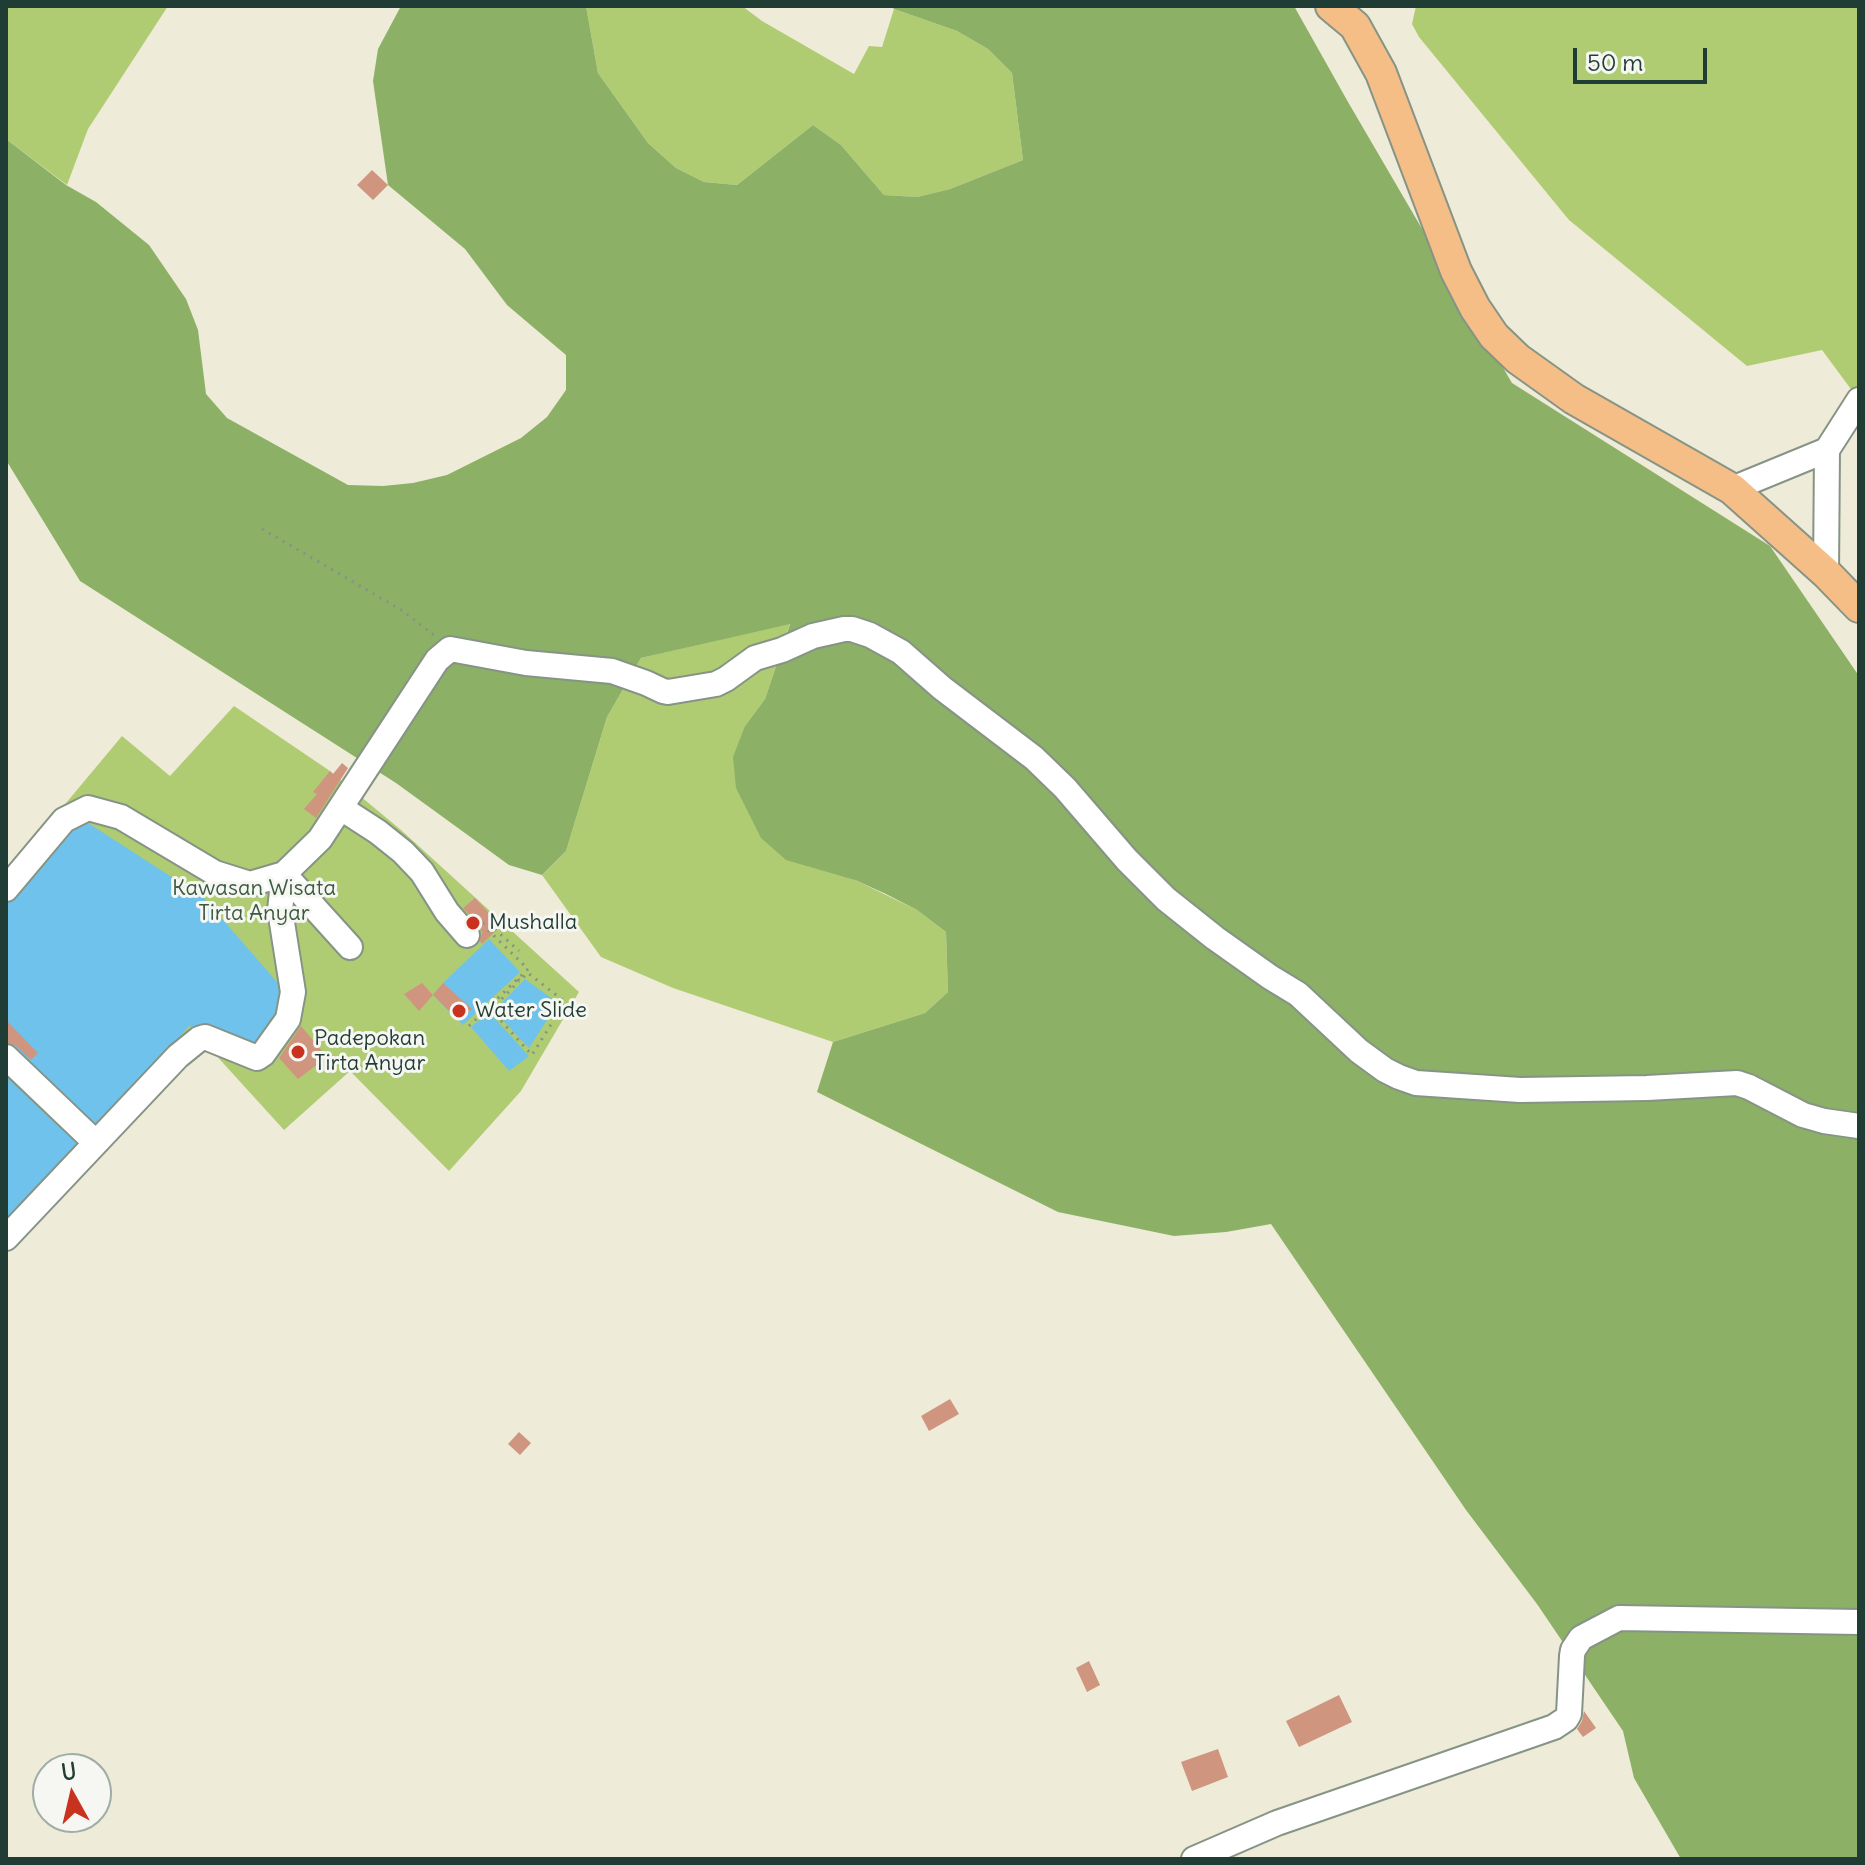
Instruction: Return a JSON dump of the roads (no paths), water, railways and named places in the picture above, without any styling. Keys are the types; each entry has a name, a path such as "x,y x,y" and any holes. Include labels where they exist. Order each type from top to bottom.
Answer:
{"main road":[{"path":"1331,6 1358,16 1456,271 1494,336 1518,359 1574,399 1732,489 1826,573 1859,607"}],"lane":[{"path":"1826,573 1827,450 1859,400"},
{"path":"1732,489 1827,450"},
{"path":"6,889 64,820 88,808 121,817 215,873 250,884 284,874 320,839 430,670 450,649 526,663 612,671 668,692 716,684 755,658 813,636 844,629 861,631 901,652 942,688 1034,758 1166,899 1215,938 1298,994 1359,1051 1399,1077 1416,1083 1520,1090 1737,1083 1803,1115 1859,1126"},
{"path":"341,808 403,852 422,872 447,912 478,929"},
{"path":"284,874 350,947"},
{"path":"6,1238 94,1141 178,1056 199,1039 205,1037 257,1058 263,1054 288,1019 293,992 280,910 284,874"},
{"path":"6,1057 94,1141"},
{"path":"1194,1859 1277,1823 1554,1727 1569,1714 1573,1650 1581,1638 1619,1618 1859,1622"}],"water":[{"path":"82,819 204,898 290,997 254,1045 189,1026 6,1231 6,903"},
{"path":"489,939 520,972 463,1025 433,995"},
{"path":"525,979 558,1003 529,1048 494,1011"},
{"path":"489,1012 529,1056 509,1071 471,1027"}],"place":[{"name":"Mushalla","path":"473,923"},
{"name":"Water Slide","path":"459,1011"},
{"name":"Padepokan Tirta Anyar","path":"298,1052"}],"park label":[{"name":"Kawasan Wisata Tirta Anyar","path":"254,902"}]}
